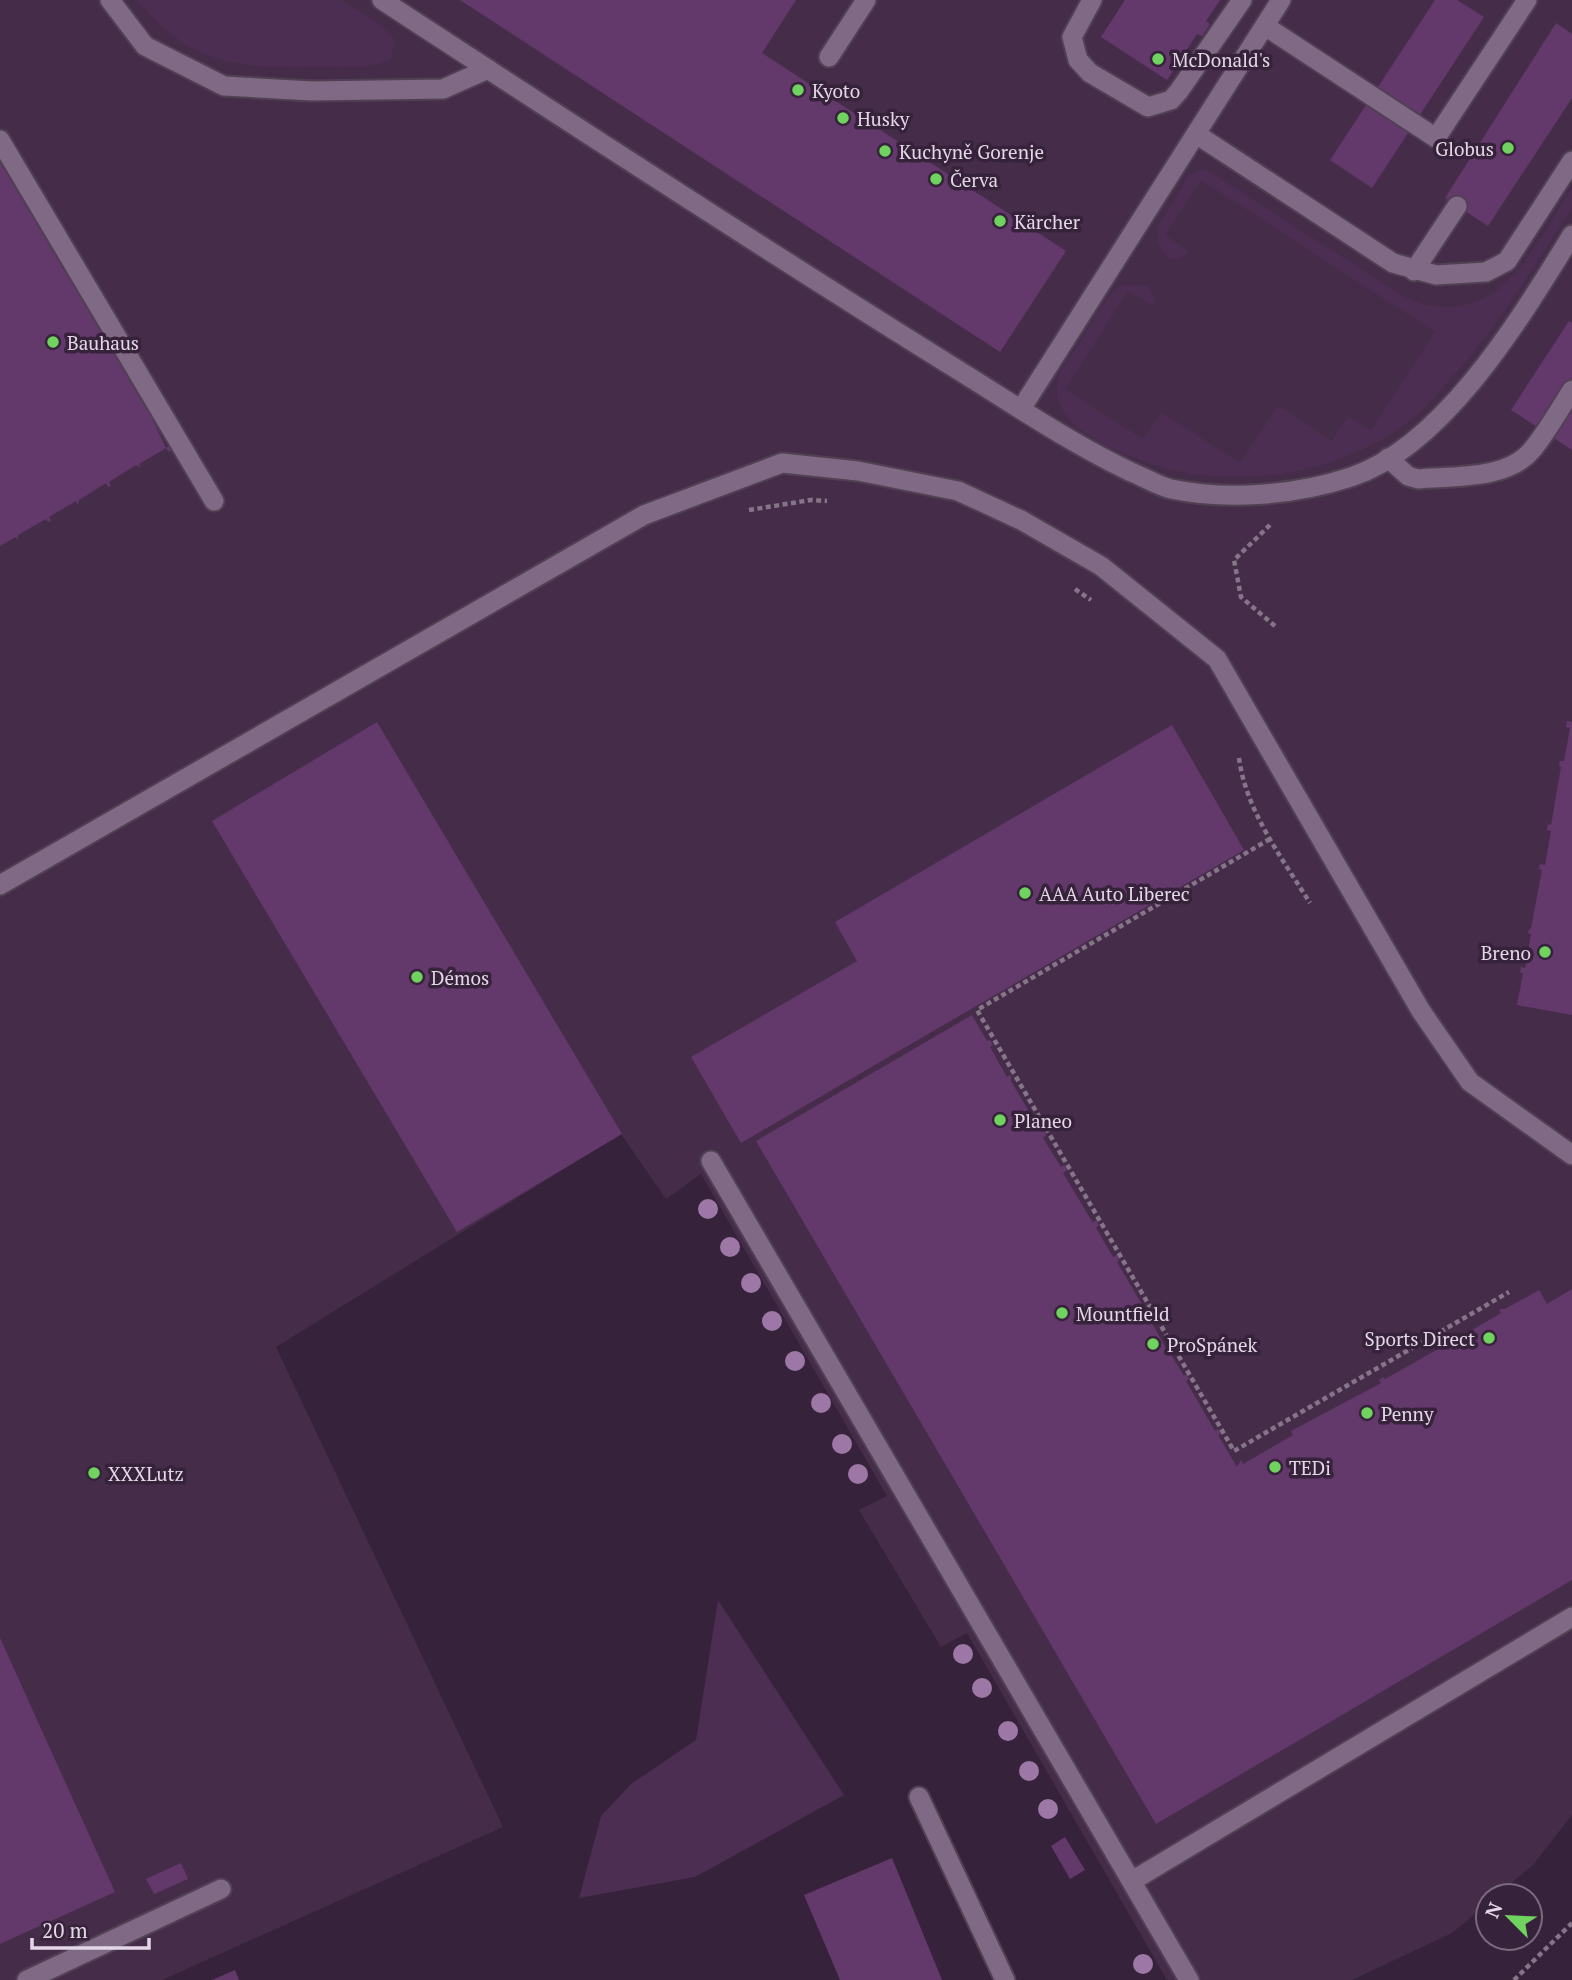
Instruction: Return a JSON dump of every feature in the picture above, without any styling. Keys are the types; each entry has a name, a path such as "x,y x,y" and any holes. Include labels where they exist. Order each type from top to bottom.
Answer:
{"lane":[{"path":"110,0 145,46 224,86 312,91 443,89 488,69"},
{"path":"382,0 733,230 1091,453 1169,489 1239,496 1316,486 1353,477 1388,458 1425,429 1472,383 1518,323 1572,234"},
{"path":"829,57 866,0"},
{"path":"1092,0 1072,37 1077,60 1090,73 1149,107 1161,105 1179,91 1242,0"},
{"path":"1021,409 1281,0"},
{"path":"1265,26 1436,138 1527,0"},
{"path":"1196,134 1393,264 1414,271 1457,276 1486,272 1507,261 1572,161"},
{"path":"0,140 214,501"},
{"path":"1414,271 1457,206"},
{"path":"1388,458 1408,476 1418,479 1491,472 1509,466 1532,451 1572,390"},
{"path":"0,885 644,515 782,463 858,471 958,491 1021,520 1101,566 1217,659 1421,1011 1470,1082 1572,1155"},
{"path":"711,1161 1189,1980"},
{"path":"1132,1881 1572,1617"},
{"path":"919,1797 1005,1980"},
{"path":"27,1980 221,1889"}],"path":[{"path":"744,511 811,500 834,501"},
{"path":"1272,522 1234,560 1241,597 1275,626"},
{"path":"1065,582 1096,603"},
{"path":"1237,745 1242,783 1270,839 1310,903"},
{"path":"1270,839 977,1010 1234,1451 1510,1292"},
{"path":"1514,1980 1572,1923"}],"shaded area":[{"path":"0,0 1572,0 1572,1815 1533,1865 1513,1882 1474,1882 1474,1915 1452,1933 1352,1980 1167,1980 967,1633 941,1647 859,1510 887,1496 701,1174 666,1199 621,1134 276,1347 503,1827 162,1980 0,1980"},
{"path":"137,0 341,0 382,26 395,40 390,60 373,65 292,67 241,64 198,51 177,39"},
{"path":"1205,169 1408,299 1439,307 1466,305 1489,295 1509,279 1526,259 1572,188 1572,208 1481,343 1429,404 1403,426 1340,459 1288,473 1252,476 1193,474 1131,457 1108,446 1087,434 1071,420 1060,404 1057,386 1062,369 1103,304 1122,285 1147,286 1155,297 1153,306 1128,291 1065,389 1143,439 1161,412 1240,463 1278,406 1332,441 1348,416 1371,431 1435,332 1201,180 1165,235 1189,251 1179,259 1168,258 1158,244 1158,227 1190,174"},
{"path":"718,1600 844,1795 695,1877 579,1898 601,1816 631,1784 696,1740"}],"building":[{"path":"460,0 796,0 762,53 1066,251 1000,352"},
{"name":"McDonald's","path":"1125,0 1220,0 1206,21 1210,24 1202,36 1197,34 1167,80 1101,37"},
{"path":"1435,0 1457,0 1484,17 1372,188 1330,160"},
{"name":"Globus","path":"1556,23 1572,34 1572,98 1488,226 1445,198"},
{"name":"Bauhaus","path":"0,162 151,416 166,448 139,464 141,468 136,465 109,482 111,486 108,487 106,483 79,500 78,505 76,501 49,517 51,521 46,519 18,535 18,540 16,537 0,546"},
{"path":"1569,321 1572,323 1572,450 1511,410"},
{"path":"1567,721 1572,722 1572,1015 1517,1005 1523,973 1520,973 1521,967 1525,968 1531,934 1527,933 1531,928 1542,870 1539,869 1540,864 1545,865 1551,831 1547,830 1548,824 1551,825 1561,767 1559,766 1560,761 1564,761 1570,728 1566,727"},
{"name":"Démos","path":"377,722 622,1134 457,1232 212,821"},
{"path":"1172,725 1244,850 741,1143 691,1057 857,961 835,922"},
{"path":"972,1015 987,1041 990,1040 993,1045 990,1047 1007,1077 1011,1075 1011,1081 1041,1132 1044,1131 1046,1135 1043,1138 1061,1167 1064,1165 1067,1170 1063,1173 1093,1223 1096,1220 1099,1225 1096,1228 1113,1257 1117,1255 1117,1262 1147,1313 1150,1312 1153,1316 1149,1318 1166,1348 1170,1346 1173,1351 1170,1353 1184,1376 1186,1374 1189,1379 1186,1381 1215,1431 1218,1429 1221,1434 1218,1435 1237,1467 1241,1460 1243,1464 1293,1435 1291,1431 1381,1383 1379,1380 1383,1377 1385,1379 1447,1344 1445,1341 1450,1338 1452,1342 1501,1313 1499,1309 1505,1309 1539,1290 1547,1304 1572,1289 1572,1580 1156,1824 756,1141"},
{"path":"0,1638 115,1892 0,1944"},
{"path":"1065,1837 1085,1870 1070,1879 1051,1846"},
{"path":"892,1858 942,1980 840,1980 804,1895"},
{"path":"181,1863 188,1879 154,1894 146,1879"},
{"path":"235,1970 239,1980 212,1980"}],"place":[{"name":"McDonald's","path":"1158,59"},
{"name":"Kyoto","path":"798,90"},
{"name":"Husky","path":"843,118"},
{"name":"Globus","path":"1508,148"},
{"name":"Kuchyně Gorenje","path":"885,151"},
{"name":"Červa","path":"936,179"},
{"name":"Kärcher","path":"1000,221"},
{"name":"Bauhaus","path":"53,342"},
{"name":"AAA Auto Liberec","path":"1025,893"},
{"name":"Breno","path":"1545,952"},
{"name":"Démos","path":"417,977"},
{"name":"Planeo","path":"1000,1120"},
{"name":"Mountfield","path":"1062,1313"},
{"name":"Sports Direct","path":"1489,1338"},
{"name":"ProSpánek","path":"1153,1344"},
{"name":"Penny","path":"1367,1413"},
{"name":"TEDi","path":"1275,1467"},
{"name":"XXXLutz","path":"94,1473"}]}
